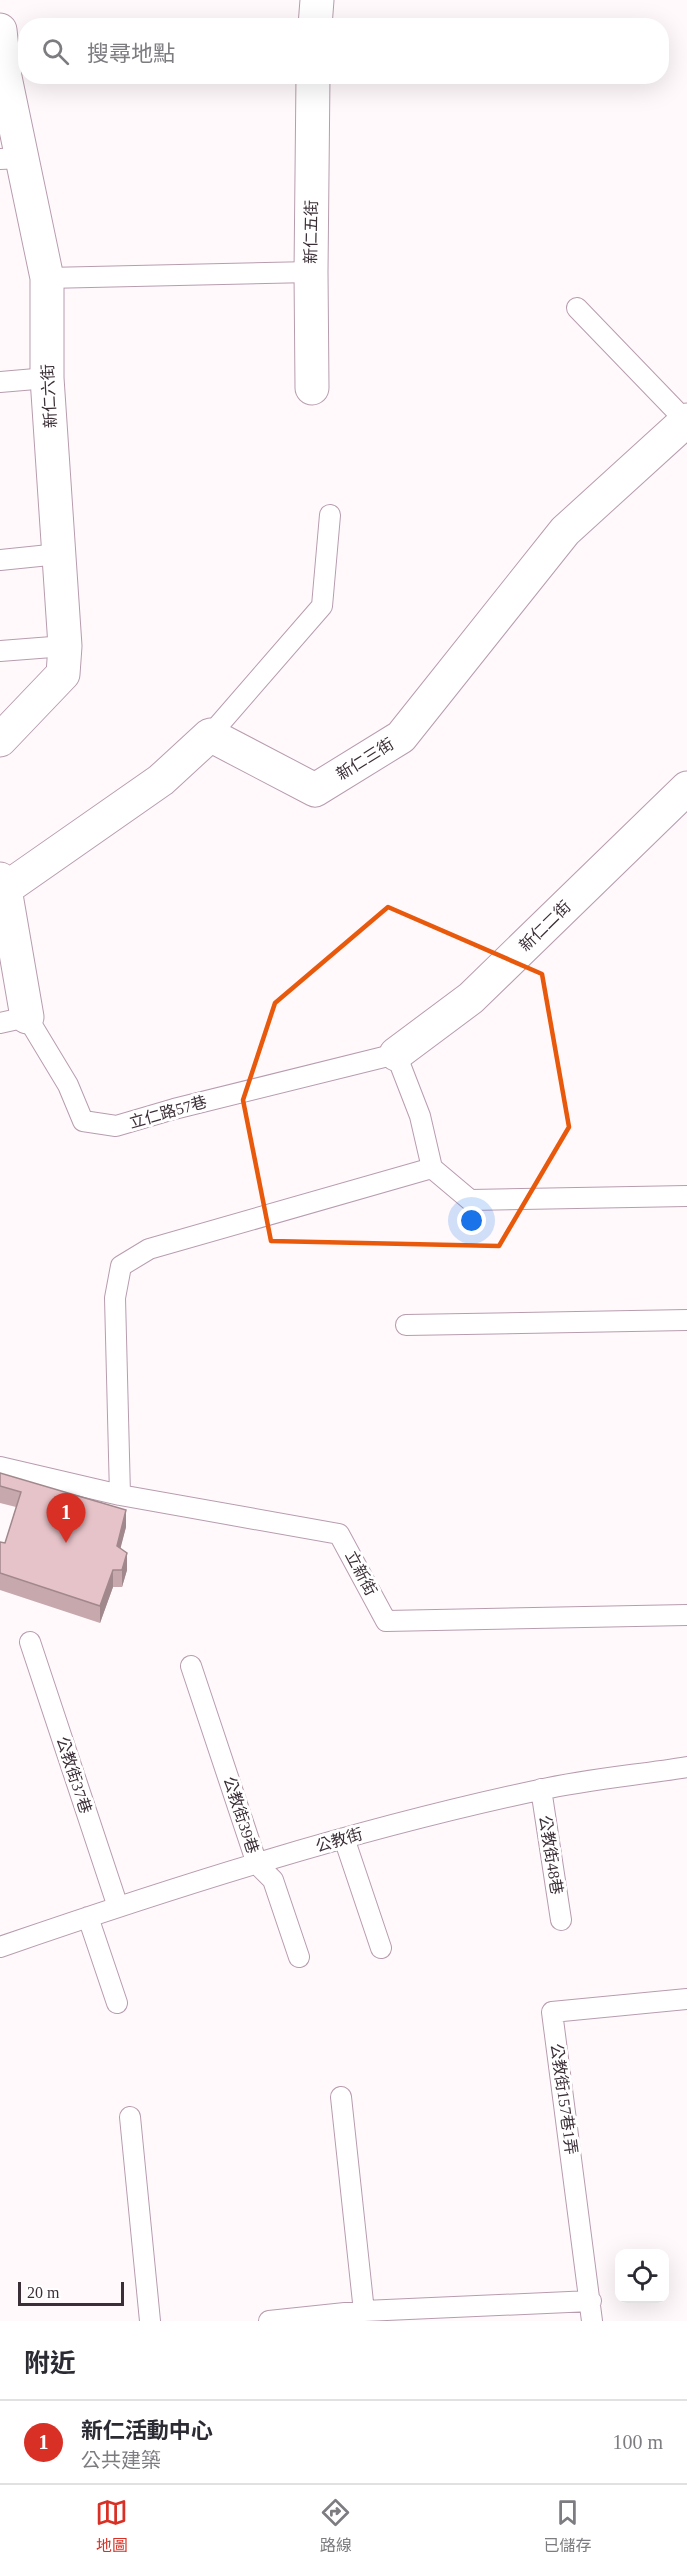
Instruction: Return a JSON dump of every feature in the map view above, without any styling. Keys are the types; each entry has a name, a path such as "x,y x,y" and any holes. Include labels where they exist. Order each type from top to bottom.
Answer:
{"street":[{"path":"316,18 317,0"},
{"name":"新仁六街","path":"0,30 15,77 11,159 46,278 46,378 65,646 63,674 0,740"},
{"name":"新仁五街","path":"312,388 313,84"},
{"name":"新仁三街","path":"210,735 315,790 401,737 565,531 686,421"},
{"path":"14,1020 3,884 161,780 210,735"},
{"name":"新仁二街","path":"396,1054 471,999 687,788"}],"lane":[{"path":"46,278 311,272"},
{"path":"577,308 686,421"},
{"path":"0,382 46,378"},
{"path":"210,735 322,606 330,515"},
{"path":"0,560 59,554"},
{"path":"0,651 65,646"},
{"name":"立仁路57巷","path":"14,1020 68,1085 83,1121 117,1126 174,1109 396,1054"},
{"path":"396,1054 420,1116 432,1168 470,1200 687,1196"},
{"path":"120,1495 115,1298 121,1266 149,1249 432,1168"},
{"path":"406,1325 687,1320"},
{"name":"立新街","path":"0,1467 120,1495 339,1534 386,1621 687,1615"},
{"name":"公教街37巷","path":"30,1642 118,1907"},
{"name":"公教街39巷","path":"191,1666 257,1864 273,1880 299,1957"},
{"name":"公教街","path":"0,1947 118,1907 344,1838 541,1789 687,1767"},
{"name":"公教街48巷","path":"541,1789 561,1920"},
{"path":"344,1838 381,1948"},
{"path":"88,1917 117,2003"},
{"name":"公教街157巷1弄","path":"592,2321 552,2012 687,1999"},
{"path":"341,2097 365,2316"},
{"path":"130,2117 150,2321"},
{"path":"269,2321 591,2301"}],"highlighted area":[{"path":"388,907 542,974 569,1127 499,1246 271,1241 243,1100 275,1003"}],"building":[{"path":"0,1473 126,1510 117,1546 127,1553 122,1570 113,1570 100,1606 0,1573 0,1542 5,1543 21,1492 0,1486"}],"place":[{"name":"新仁活動中心","path":"66,1543"}]}
